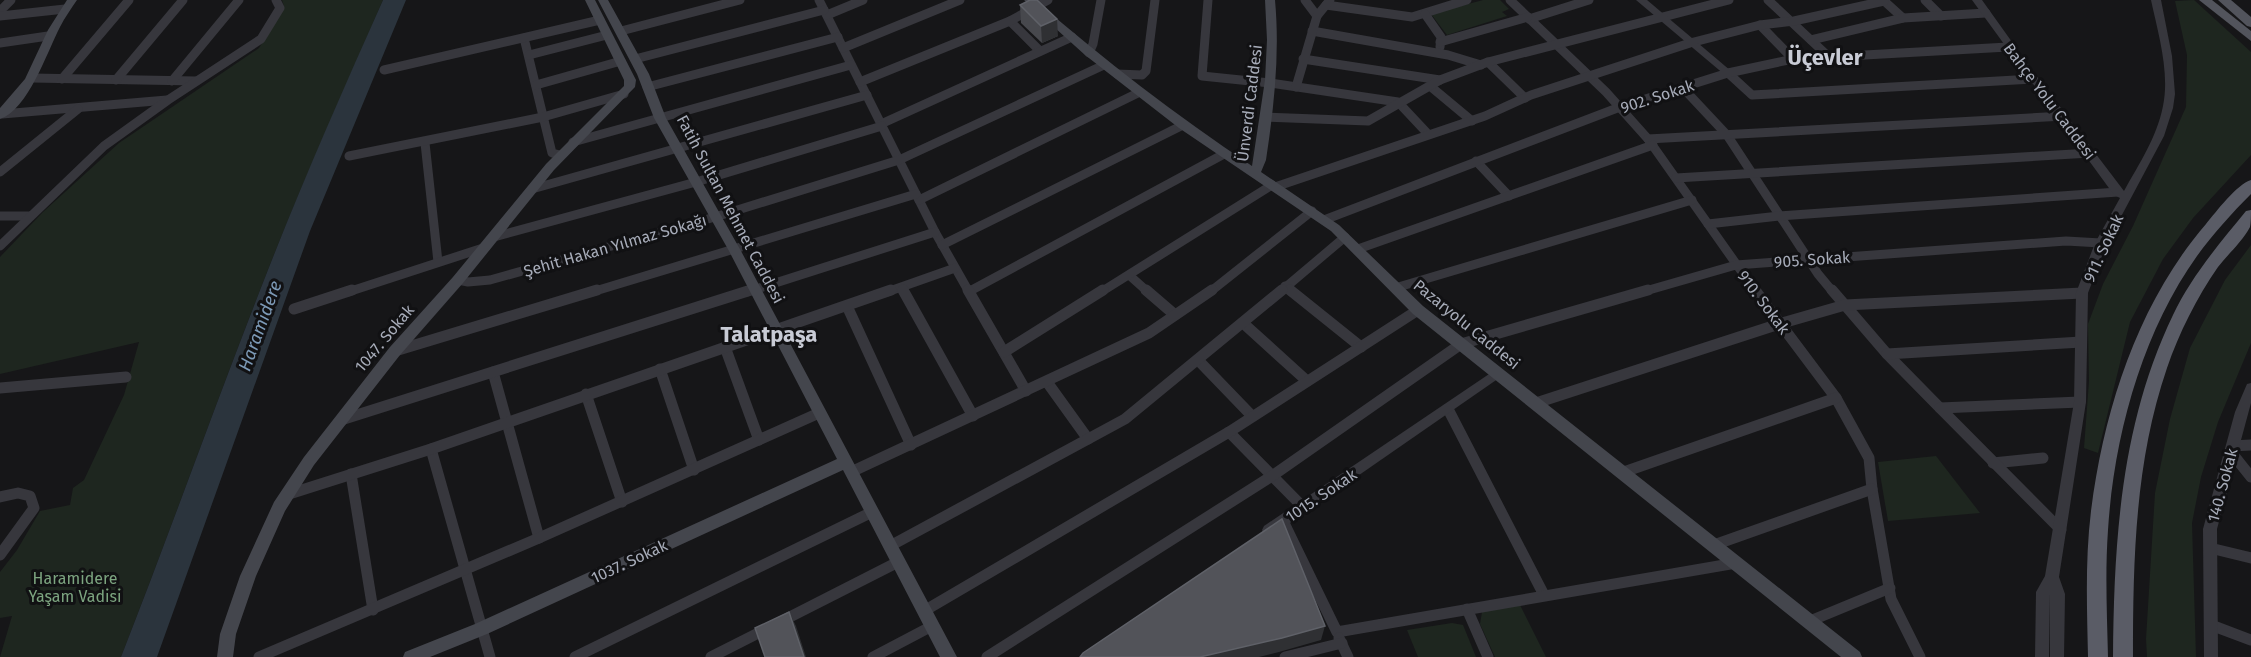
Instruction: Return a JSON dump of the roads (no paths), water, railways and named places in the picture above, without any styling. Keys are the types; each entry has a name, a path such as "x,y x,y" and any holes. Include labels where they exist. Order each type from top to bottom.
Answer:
{"highway":[{"path":"2098,657 2097,559 2100,512 2120,408 2140,350 2179,273 2202,238 2251,185"},
{"path":"2123,657 2124,536 2142,420 2167,346 2190,299 2206,269 2251,215"}],"main road":[{"path":"590,0 621,61 627,87"},
{"name":"Fatih Sultan Mehmet Caddesi","path":"603,0 635,58 660,118 735,251 949,657"},
{"name":"Ünverdi Caddesi","path":"1254,174 1260,160 1270,82 1274,36 1270,0"},
{"path":"2205,0 2251,37"},
{"path":"2216,0 2251,28"},
{"path":"2224,0 2251,23"},
{"path":"3,109 32,78 48,36 69,4"},
{"name":"Pazaryolu Caddesi","path":"1033,4 1089,53 1183,125 1324,220 1358,249 1418,310 1854,657"},
{"name":"1047. Sokak","path":"225,657 228,634 237,606 286,495 340,420 395,351 490,242 560,155 627,87"},
{"name":"1037. Sokak","path":"411,657 482,629 848,467"}],"street":[{"path":"0,11 11,0"},
{"path":"62,80 129,0"},
{"path":"116,80 183,0"},
{"path":"172,81 239,0"},
{"path":"0,246 104,146 168,100 261,39 280,8 276,0"},
{"path":"621,32 740,0"},
{"path":"819,0 934,232 1026,392"},
{"path":"635,58 825,12 862,0"},
{"path":"843,48 960,0"},
{"path":"860,82 1010,21 1033,4 1048,0"},
{"path":"1089,53 1093,44 1101,0"},
{"path":"1117,74 1142,75 1146,72 1155,0"},
{"path":"1208,0 1202,76 1270,82 1398,102 1428,134"},
{"path":"1305,0 1317,16"},
{"path":"1296,87 1317,16 1328,2 1412,17 1467,0"},
{"name":"910. Sokak","path":"1510,0 1620,107 1650,142 1736,265 1836,398 1869,458 1872,489 1891,599 1920,657"},
{"path":"1440,42 1589,0"},
{"path":"1641,0 1752,95 2033,79"},
{"path":"1265,117 1368,121 1440,80 1485,64 1729,0"},
{"path":"1768,0 1829,57"},
{"path":"1924,0 1941,16"},
{"name":"Bahçe Yolu Caddesi","path":"1977,0 2008,46 2122,194"},
{"name":"911. Sokak","path":"2042,657 2043,592 2052,577 2080,402 2082,293 2122,194 2159,136 2168,108 2170,94 2167,56 2156,0"},
{"path":"1004,352 1273,186 1472,121 1525,98 1690,43 1761,25 1794,21 1883,1 1903,18"},
{"path":"0,16 69,4"},
{"path":"1811,40 1903,18 1986,13"},
{"path":"1425,14 1441,37 1440,54"},
{"path":"384,70 600,20"},
{"path":"1010,21 1040,51"},
{"path":"1761,25 1793,59"},
{"path":"1312,31 1485,64 1525,98"},
{"path":"529,55 607,35"},
{"path":"0,43 48,36"},
{"path":"647,87 838,37"},
{"path":"294,309 438,262 490,242 882,125 1072,37"},
{"path":"524,38 552,153 560,155"},
{"name":"902. Sokak","path":"1324,220 1620,107 1728,73 1793,59 2008,46"},
{"path":"1303,59 1440,80"},
{"path":"536,85 621,61"},
{"path":"573,142 851,65"},
{"name":"Şehit Hakan Yılmaz Sokağı","path":"458,280 490,280 715,217 899,160 1104,65"},
{"path":"32,78 196,81"},
{"path":"1431,86 1472,121"},
{"path":"349,156 425,143 543,117 627,87"},
{"path":"1682,87 1727,135 1808,259 1845,305 1887,354 2061,530"},
{"path":"395,351 917,197 1140,92"},
{"path":"532,189 867,95"},
{"path":"3,109 78,108 168,100"},
{"path":"0,172 78,108"},
{"path":"1358,249 1509,196 1650,142 1727,135 2064,116"},
{"path":"942,245 1183,125"},
{"path":"425,143 438,262"},
{"path":"1676,178 2090,153"},
{"path":"969,291 1224,154"},
{"path":"1476,161 1509,196"},
{"path":"1708,224 1779,216 2122,194"},
{"path":"1395,288 1692,200"},
{"path":"848,467 911,445 1149,333 1202,298 1312,211"},
{"path":"0,216 30,216"},
{"path":"340,420 934,232"},
{"path":"890,546 1125,419 1244,323 1345,237"},
{"name":"905. Sokak","path":"987,657 1272,476 1461,344 1736,265 2066,241 2102,243"},
{"path":"286,495 508,423 586,394 902,288 955,268"},
{"path":"1129,274 1175,315"},
{"path":"1285,286 1361,347"},
{"path":"902,288 973,416"},
{"path":"1536,403 1779,324 1845,305 2082,293"},
{"path":"847,306 911,445"},
{"path":"924,611 1229,432 1418,310"},
{"path":"1244,323 1307,381"},
{"path":"1887,354 2081,342"},
{"path":"725,347 759,440"},
{"path":"1197,360 1252,416"},
{"path":"660,369 694,470"},
{"path":"493,372 539,538"},
{"name":"1015. Sokak","path":"1255,540 1449,409 1498,373"},
{"path":"0,388 126,377"},
{"path":"1047,381 1088,439"},
{"name":"140. Sokak","path":"2211,657 2210,529 2241,412 2251,388"},
{"path":"586,394 622,502"},
{"path":"1621,473 1836,398"},
{"path":"1940,408 2080,402"},
{"path":"1449,409 1544,595"},
{"path":"259,657 466,570 819,413"},
{"path":"1229,432 1303,507"},
{"path":"2251,445 2232,449 2251,477"},
{"path":"431,449 490,657"},
{"path":"1993,463 2043,458"},
{"path":"351,474 373,610"},
{"path":"1714,546 1872,489"},
{"path":"0,497 18,493 30,496 34,508 0,555"},
{"path":"575,657 872,512"},
{"path":"1283,521 1348,657"},
{"path":"2210,548 2251,558"},
{"path":"711,657 898,562"},
{"path":"1285,657 1339,638 1467,609 1736,563"},
{"name":"911. Sokak","path":"2052,577 2058,594 2057,657"},
{"path":"1810,621 1890,588"},
{"path":"1467,609 1488,657"},
{"path":"2211,625 2251,640"},
{"path":"873,657 932,626"}],"water":[{"name":"Haramidere","path":"383,0 406,0 310,231 157,657 121,657 278,244"}],"district":[{"name":"Üçevler","path":"1825,57"},
{"name":"Talatpaşa","path":"769,334"}],"park label":[{"name":"Haramidere Yaşam Vadisi","path":"75,587"}]}
